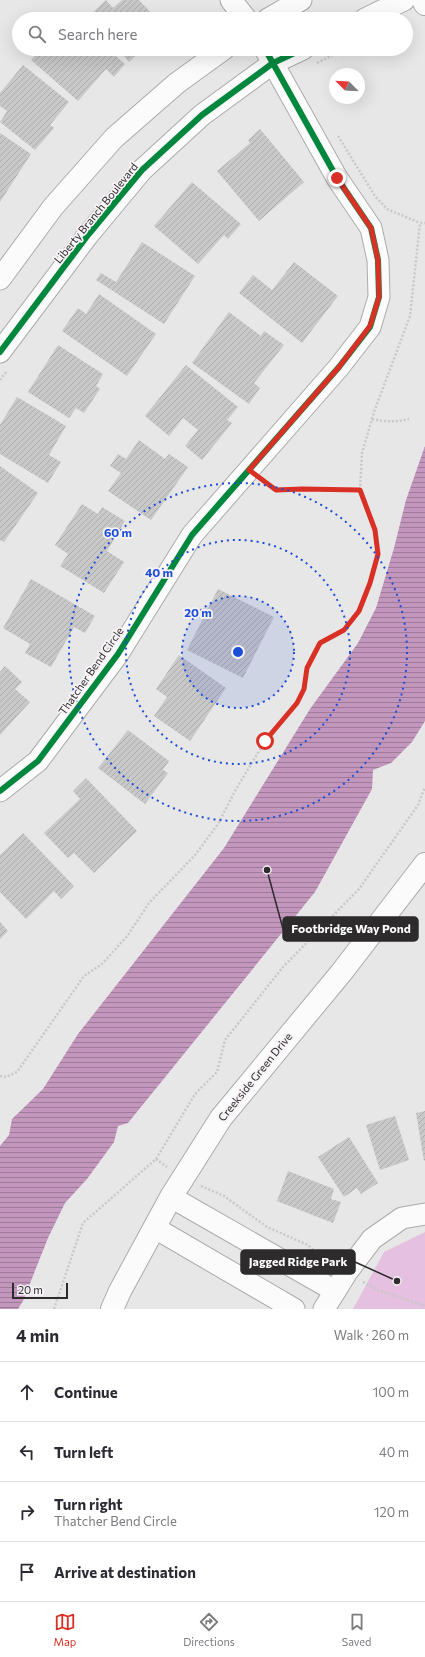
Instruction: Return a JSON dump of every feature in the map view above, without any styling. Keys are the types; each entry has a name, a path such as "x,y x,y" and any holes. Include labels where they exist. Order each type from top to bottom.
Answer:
{"main road":[{"path":"423,0 425,4"},
{"name":"Creekside Green Drive","path":"112,1309 120,1291 171,1197 221,1118 341,973 425,864"}],"street":[{"path":"232,0 241,12"},
{"path":"280,12 301,0"},
{"path":"379,12 404,0"},
{"path":"0,279 53,207 114,138 177,83 214,56"},
{"name":"Liberty Branch Boulevard","path":"4,361 88,235 142,170 269,56 308,57"},
{"name":"Thatcher Bend Circle","path":"0,791 38,761 118,654 192,535 339,367 370,326 379,297 378,260 371,228 337,178 269,56"},
{"path":"171,1197 328,1302 347,1272 372,1239 402,1218 425,1214"},
{"path":"155,1228 294,1309"}],"path":[{"path":"335,131 376,196 387,209 420,224 425,223"},
{"path":"0,1076 6,1077 17,1072 84,976 102,964 128,935 149,904 196,854 218,824 235,791 265,741 297,703 304,689 307,668 320,643 344,630 359,611 370,583 378,554 375,530 360,490 362,452 372,419 410,316 420,224"},
{"path":"0,380 4,361"},
{"path":"372,419 385,422 398,422 410,419"},
{"path":"249,470 276,490 360,490"},
{"path":"54,1309 84,1223 156,1159 196,1094 217,1072 225,1040 283,968 359,889 418,805 425,787"},
{"path":"156,1159 184,1177 210,1191 224,1196 267,1227 308,1245 326,1263 347,1272 378,1290 425,1306"}],"shaded area":[{"path":"425,446 425,721 412,742 391,763 373,770 372,789 315,892 128,1123 118,1126 114,1142 87,1179 65,1203 48,1238 23,1301 18,1309 0,1309 0,1146 9,1135 12,1119 43,1089 78,1034 224,848 310,709 358,643 376,608 394,548 406,500"},
{"path":"425,1232 425,1309 353,1309 384,1252"}],"building":[{"path":"106,0 113,8 122,0 139,0 150,12 93,12"},
{"path":"34,56 116,56 125,64 114,77 106,69 78,101 31,60"},
{"path":"124,56 135,56 129,62"},
{"path":"23,65 69,102 50,125 54,128 35,150 0,122 7,111 0,106 0,93"},
{"path":"260,129 304,182 259,221 217,171 250,143 248,140"},
{"path":"0,133 31,154 0,202"},
{"path":"192,182 241,224 228,239 224,235 198,264 154,226"},
{"path":"142,242 195,276 164,324 96,280 101,273 116,282"},
{"path":"294,262 338,296 302,343 239,293 253,275 272,290"},
{"path":"99,294 156,334 127,376 62,331 78,308 86,314"},
{"path":"229,312 261,336 264,331 284,345 254,383 260,388 249,404 192,363"},
{"path":"58,345 103,374 96,386 100,389 84,413 76,408 69,418 28,392"},
{"path":"186,365 238,407 227,420 232,423 202,460 185,446 198,430 183,418 169,436 145,416"},
{"path":"17,397 66,426 49,455 61,462 48,483 0,454 0,425"},
{"path":"139,440 165,459 169,454 188,467 151,520 108,491 121,473 110,466 118,454 126,459"},
{"path":"0,466 38,493 4,542 0,540"},
{"path":"82,504 98,514 102,507 125,521 107,551 124,562 104,593 60,566 68,554 55,545"},
{"path":"31,579 95,616 85,633 74,627 51,667 25,653 30,644 3,628"},
{"path":"218,589 274,617 243,678 187,650"},
{"path":"179,655 226,688 190,741 154,716 167,697 156,689"},
{"path":"5,666 22,682 15,689 30,702 0,735 0,672"},
{"path":"128,730 169,761 163,770 168,773 145,804 98,768"},
{"path":"86,778 137,831 94,873 74,853 68,858 44,833 80,799 73,791"},
{"path":"23,833 74,886 61,899 54,891 26,919 0,892 0,855"},
{"path":"0,922 8,931 0,939"},
{"path":"425,1111 425,1160 424,1161 416,1113"},
{"path":"395,1116 409,1160 380,1170 366,1125"},
{"path":"349,1137 378,1183 361,1194 357,1188 344,1197 318,1157"},
{"path":"288,1171 334,1189 331,1199 341,1202 333,1223 277,1201"}],"cycle path":[{"path":"0,791 38,761 118,654 192,535 339,367 370,327 379,297 378,260 371,228 337,178 269,56"},
{"path":"0,352 88,235 142,170 202,115 273,63 288,56"}],"place":[{"name":"Footbridge Way Pond","path":"267,870"},
{"name":"Jagged Ridge Park","path":"397,1281"}],"route":[{"path":"265,741 297,703 304,689 307,668 320,643 344,630 359,611 370,583 378,554 375,530 360,490 276,490 249,470 339,367 370,326 379,297 378,260 371,228 337,178"}]}
